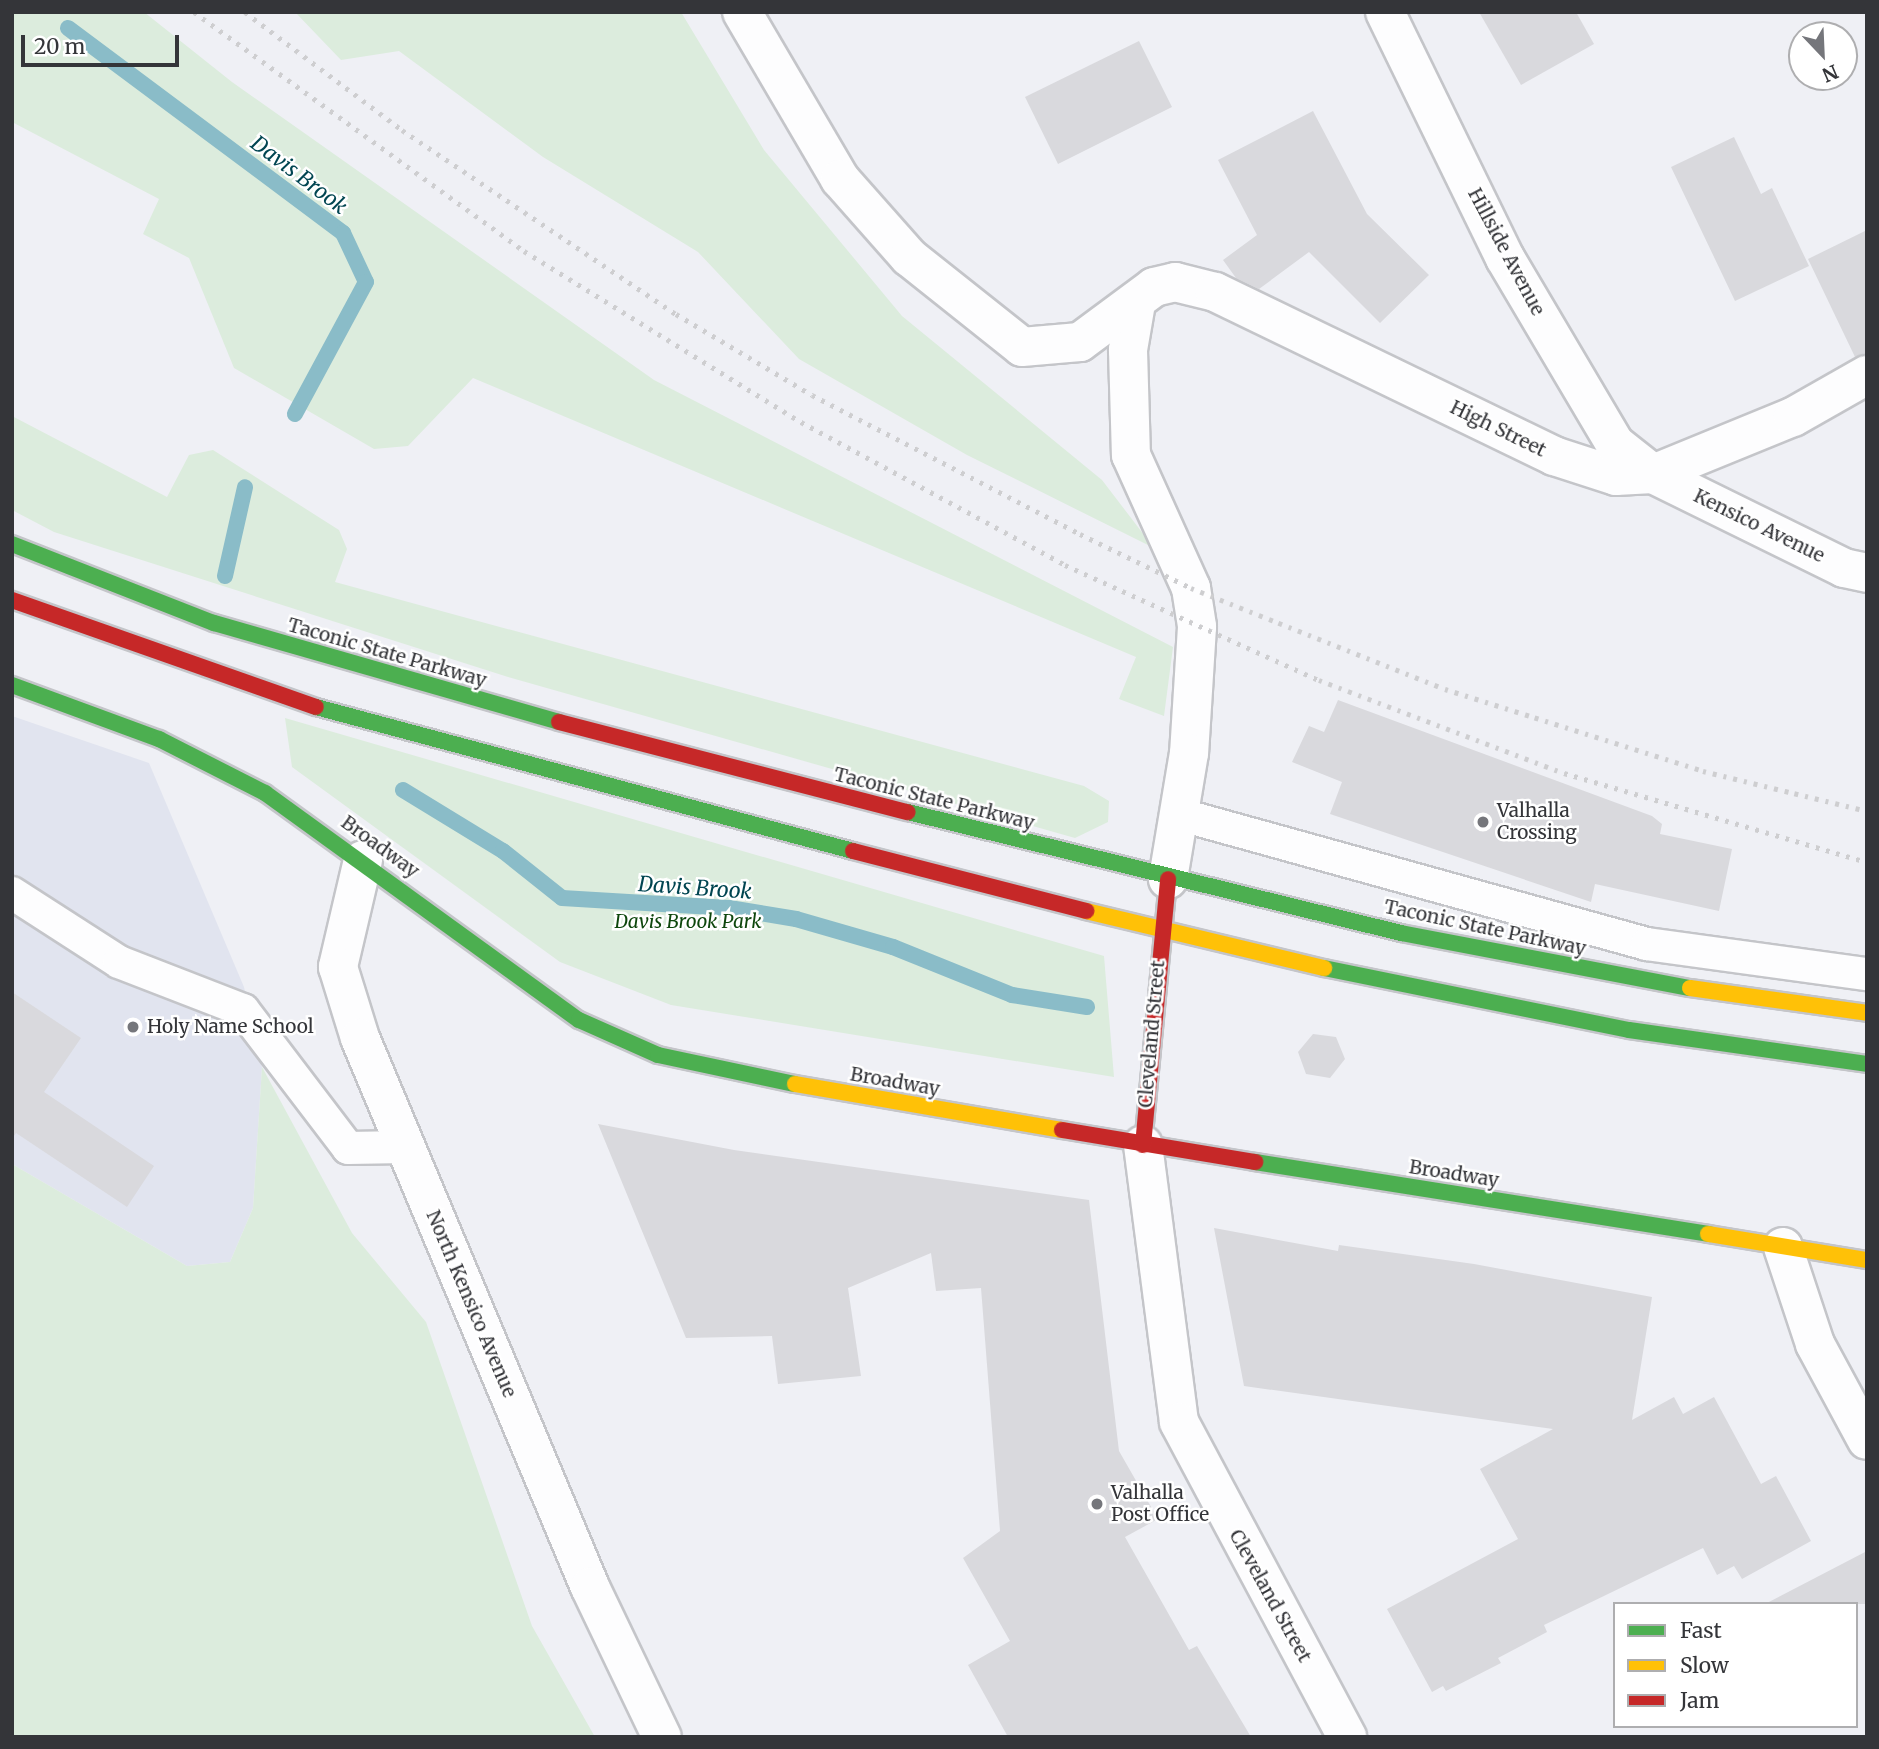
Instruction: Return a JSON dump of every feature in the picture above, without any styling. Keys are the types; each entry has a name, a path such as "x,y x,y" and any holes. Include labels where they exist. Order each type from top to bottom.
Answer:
{"main road":[{"name":"Taconic State Parkway","path":"12,544 214,623 392,678 1168,879 1555,965 1867,1013"},
{"path":"12,600 194,669 380,727 1160,932 1616,1027 1867,1064"},
{"name":"Broadway","path":"12,685 209,762 363,860 579,1020 659,1055 792,1086 1143,1145 1867,1260"},
{"name":"Cleveland Street","path":"1143,1145 1160,932 1168,879"}],"street":[{"name":"High Street","path":"742,12 840,179 909,257 1022,347 1080,342 1136,303 1154,287 1175,282 1215,292 1555,456 1616,476 1653,474 1793,417 1867,375"},
{"name":"Hillside Avenue","path":"1385,12 1506,258 1615,443 1653,474"},
{"name":"Cleveland Street","path":"1136,303 1128,350 1131,455 1191,588 1197,627 1178,814 1168,879"},
{"name":"Kensico Avenue","path":"1653,474 1844,568 1867,573"},
{"name":"North Kensico Avenue","path":"363,860 338,967 405,1147 590,1587 662,1737"},
{"name":"Cleveland Street","path":"1143,1145 1179,1422 1347,1737"},
{"path":"1783,1247 1815,1344 1867,1440"}],"lane":[{"path":"1178,814 1647,944 1867,974"},
{"path":"12,893 119,962 243,1010 348,1148 405,1147"}],"shaded area":[{"name":"Holy Name School","path":"12,716 149,763 244,987 262,1067 253,1208 230,1262 187,1266 12,1164"}],"green space":[{"path":"12,12 144,12 232,82 654,380 1173,647 1164,716 1119,699 1136,657 473,378 408,446 374,449 234,368 189,258 143,234 159,199 12,122"},
{"path":"295,12 681,12 764,150 902,316 1102,480 1154,548 967,455 799,359 698,252 543,157 399,51 341,60"},
{"path":"12,416 167,497 189,455 213,450 339,530 347,549 335,582 1084,786 1109,801 1108,822 1075,838 508,677 54,532 12,510"},
{"name":"Davis Brook Park","path":"285,718 1104,956 1114,1077 671,1005 560,962 292,767"},
{"path":"262,1067 352,1233 426,1322 532,1626 595,1737 12,1737 12,1164 187,1266 230,1262 253,1208"}],"building":[{"path":"1479,12 1576,12 1594,44 1521,85"},
{"path":"1139,41 1172,107 1058,164 1025,97"},
{"path":"1313,111 1367,214 1429,275 1380,323 1309,252 1259,289 1236,278 1223,260 1257,235 1218,160"},
{"path":"1734,137 1761,194 1772,188 1809,266 1735,301 1671,167"},
{"path":"1867,230 1867,353 1855,357 1808,259"},
{"name":"Valhalla Crossing","path":"1338,700 1652,816 1662,824 1660,834 1732,849 1719,911 1595,884 1591,902 1330,814 1342,782 1292,762 1309,726 1324,732"},
{"path":"12,992 81,1038 44,1092 154,1166 127,1207 16,1133 12,1139"},
{"path":"1313,1034 1336,1037 1345,1059 1330,1078 1306,1074 1298,1052"},
{"path":"598,1124 734,1150 1089,1200 1119,1451 1158,1519 1125,1537 1189,1650 1197,1646 1251,1737 1008,1737 968,1665 1010,1641 963,1558 1000,1531 981,1288 936,1291 931,1253 848,1288 861,1376 778,1384 772,1336 686,1338"},
{"path":"1214,1228 1338,1251 1339,1245 1474,1264 1652,1297 1632,1420 1674,1397 1683,1414 1714,1397 1761,1484 1776,1476 1811,1541 1742,1579 1734,1566 1717,1575 1703,1548 1544,1625 1547,1632 1498,1658 1501,1663 1446,1691 1443,1686 1432,1692 1387,1609 1518,1539 1480,1469 1553,1429 1244,1386"},
{"path":"1867,1551 1867,1604 1769,1602"}],"waterway":[{"name":"Davis Brook","path":"68,28 343,233 366,282 295,414"},
{"name":"Davis Brook","path":"225,576 245,487"},
{"name":"Davis Brook","path":"403,790 503,851 562,898 729,908 796,919 893,947 1012,995 1087,1007"}],"railway":[{"path":"194,12 524,251 801,422 1065,565 1319,680 1564,773 1867,862"},
{"path":"245,12 402,130 676,314 812,395 1080,534 1191,588 1445,689 1703,771 1867,811"}],"traffic: fast":[{"path":"12,544 214,623 559,722"},
{"path":"12,685 159,739 265,793 579,1020 658,1055 795,1084"},
{"path":"316,707 853,851"},
{"path":"908,812 1401,933 1690,988"},
{"path":"1324,968 1629,1030 1867,1064"},
{"path":"1255,1162 1708,1234"}],"traffic: slow":[{"path":"1086,911 1324,968"},
{"path":"1690,988 1867,1013"},
{"path":"795,1084 1062,1130"},
{"path":"1708,1234 1867,1260"}],"traffic: jam":[{"path":"12,600 316,707"},
{"path":"559,722 908,812"},
{"path":"853,851 1086,911"},
{"path":"1143,1145 1168,879"},
{"path":"1062,1130 1255,1162"}],"place":[{"name":"Valhalla Crossing","path":"1483,822"},
{"name":"Holy Name School","path":"133,1027"},
{"name":"Valhalla Post Office","path":"1097,1504"}]}
